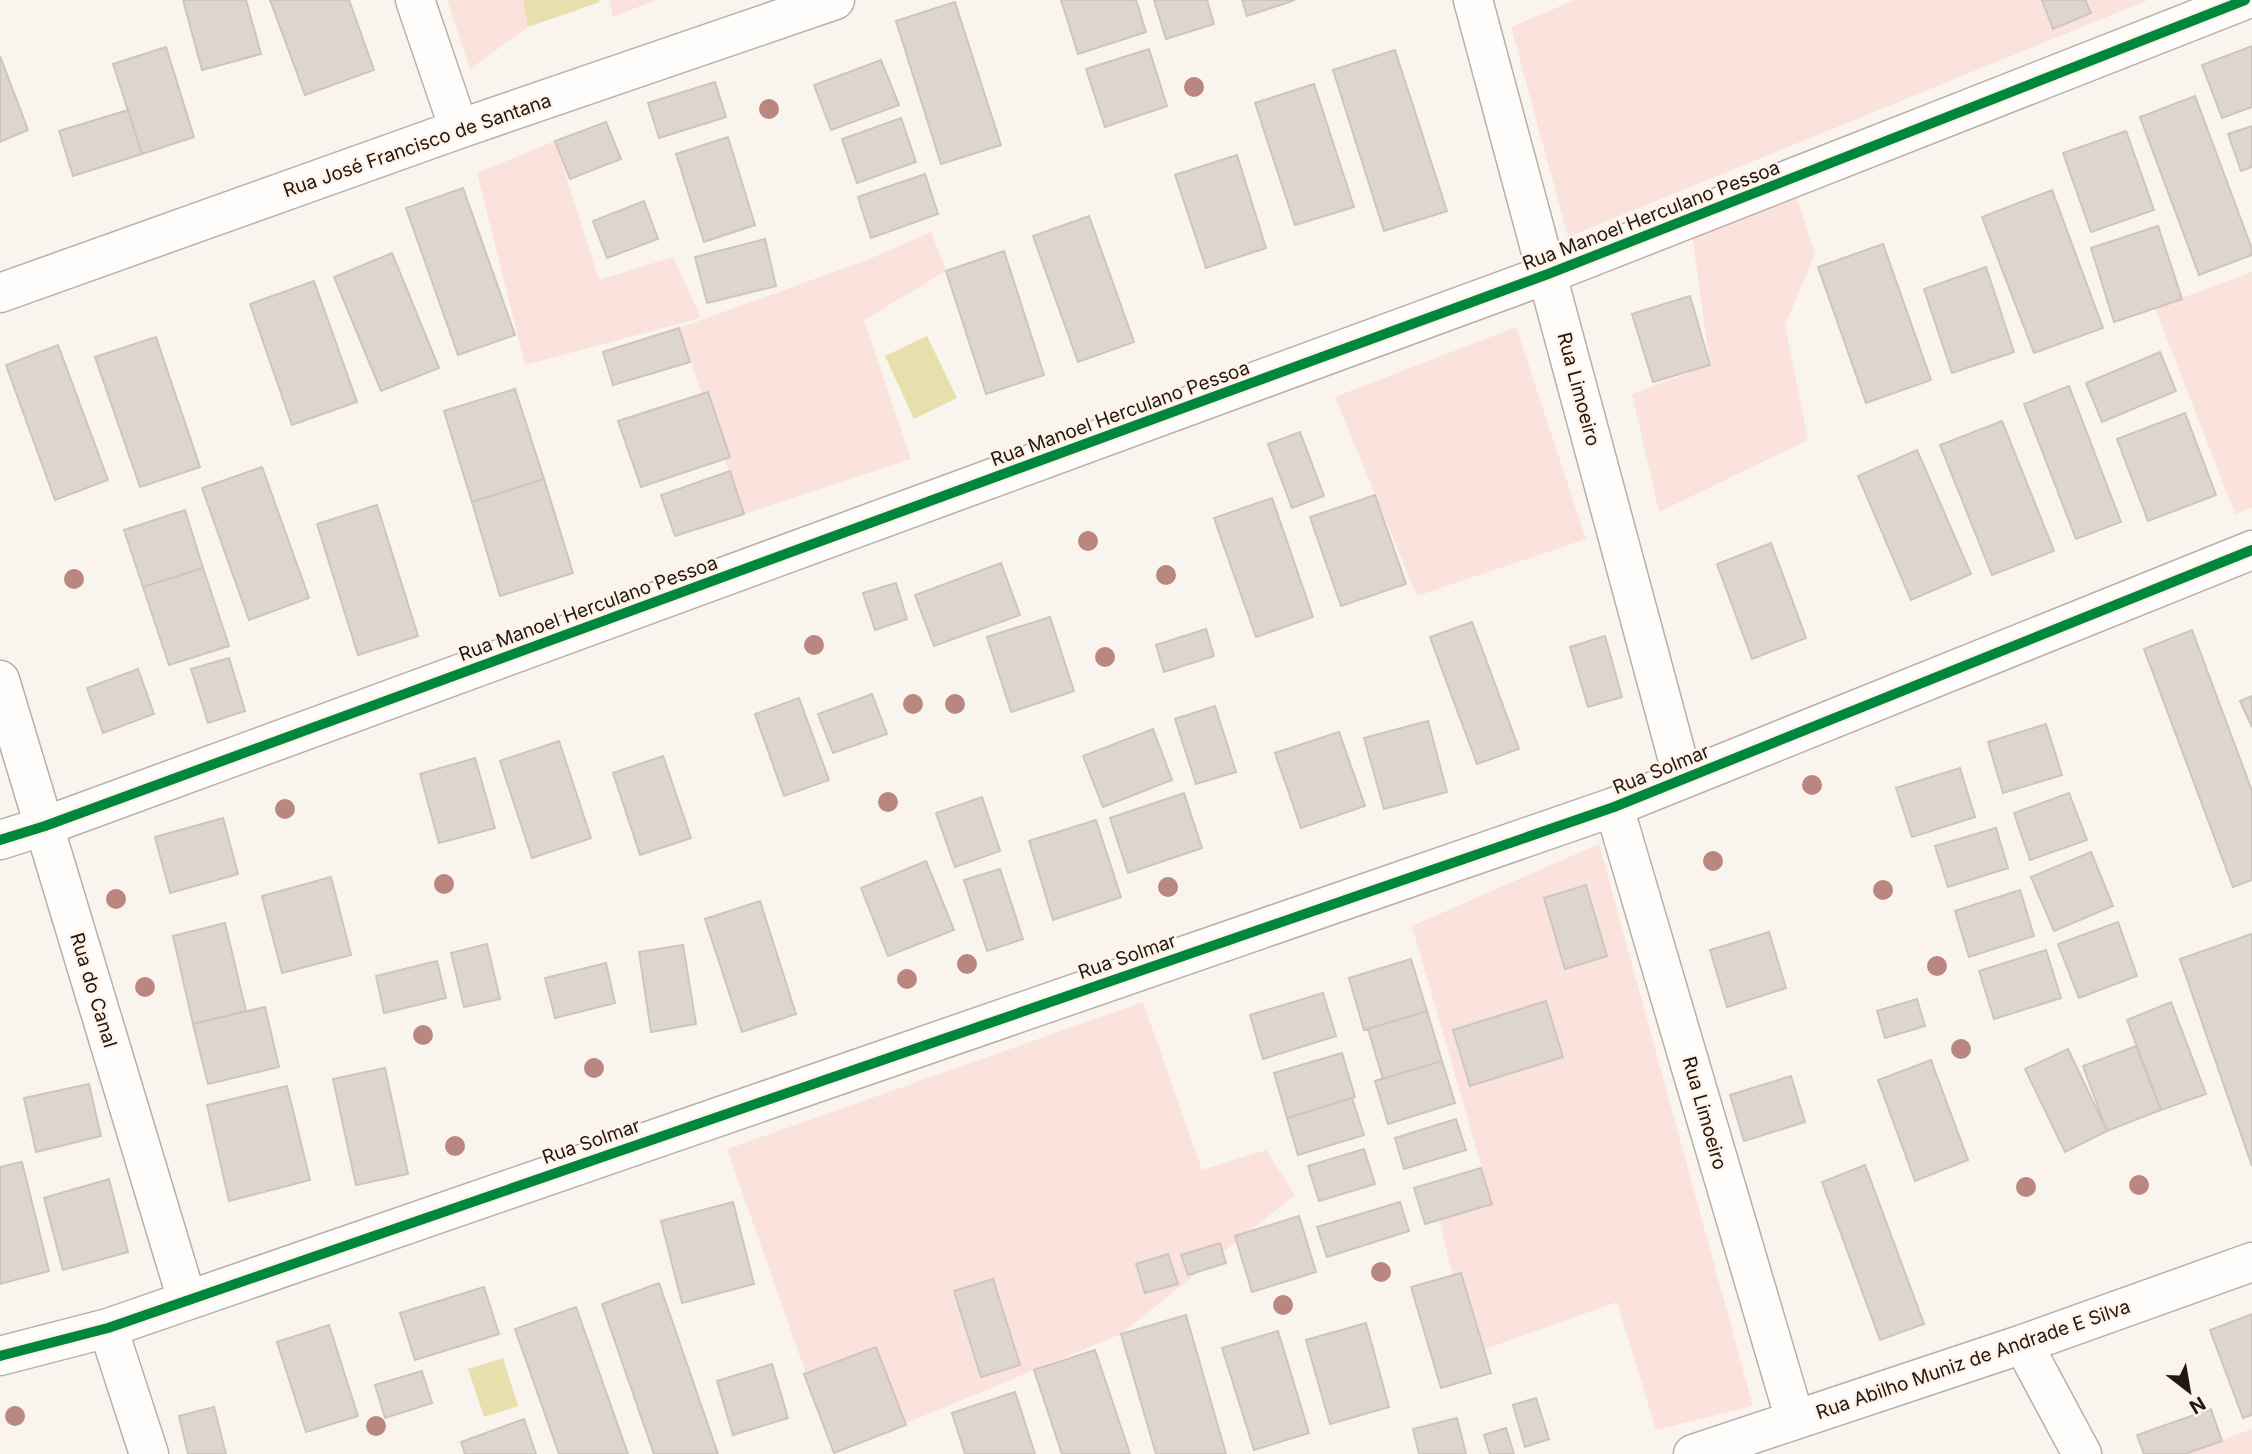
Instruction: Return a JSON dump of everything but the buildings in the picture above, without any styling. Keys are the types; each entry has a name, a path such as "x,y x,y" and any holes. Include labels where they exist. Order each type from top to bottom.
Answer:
{"street":[{"path":"415,0 459,129"},
{"name":"Rua José Francisco de Santana","path":"0,293 459,129 835,0"},
{"name":"Rua Limoeiro","path":"1473,0 1683,779"},
{"name":"Rua Manoel Herculano Pessoa","path":"0,840 45,826 1548,274 2245,0"},
{"name":"Rua Solmar","path":"0,1356 108,1328 1614,807 2252,550"},
{"name":"Rua do Canal","path":"0,680 187,1300"},
{"name":"Rua Limoeiro","path":"1614,807 1795,1420"},
{"name":"Rua Abilho Muniz de Andrade E Silva","path":"1693,1454 2023,1344 2252,1262"},
{"path":"108,1328 149,1454"},
{"path":"2023,1344 2082,1454"}],"shaded area":[{"path":"447,0 523,0 528,27 470,69"},
{"path":"523,0 599,0 600,2 528,27"},
{"path":"609,0 656,0 613,17"},
{"path":"1575,0 2148,0 1568,237 1511,27"},
{"path":"555,141 599,280 673,257 701,318 525,365 477,173"},
{"path":"1797,198 1815,254 1785,325 1808,440 1659,512 1632,394 1710,365 1692,234"},
{"path":"931,232 946,271 864,320 911,459 744,514 679,328 867,260"},
{"path":"2252,272 2252,508 2235,514 2155,308"},
{"path":"1516,327 1586,539 1417,596 1335,397"},
{"path":"927,336 957,398 914,419 885,356"},
{"path":"1599,844 1753,1406 1656,1430 1617,1302 1483,1350 1449,1263 1440,1219 1492,1203 1412,926"},
{"path":"1143,1002 1202,1170 1266,1150 1295,1195 1121,1334 834,1453 727,1149"},
{"path":"503,1358 518,1406 484,1417 468,1369"},
{"path":"2252,1429 2252,1454 2184,1454"}],"cycle path":[{"path":"0,840 45,826 1548,274 2245,0"},
{"path":"0,1356 108,1328 1614,807 2252,550"}]}
